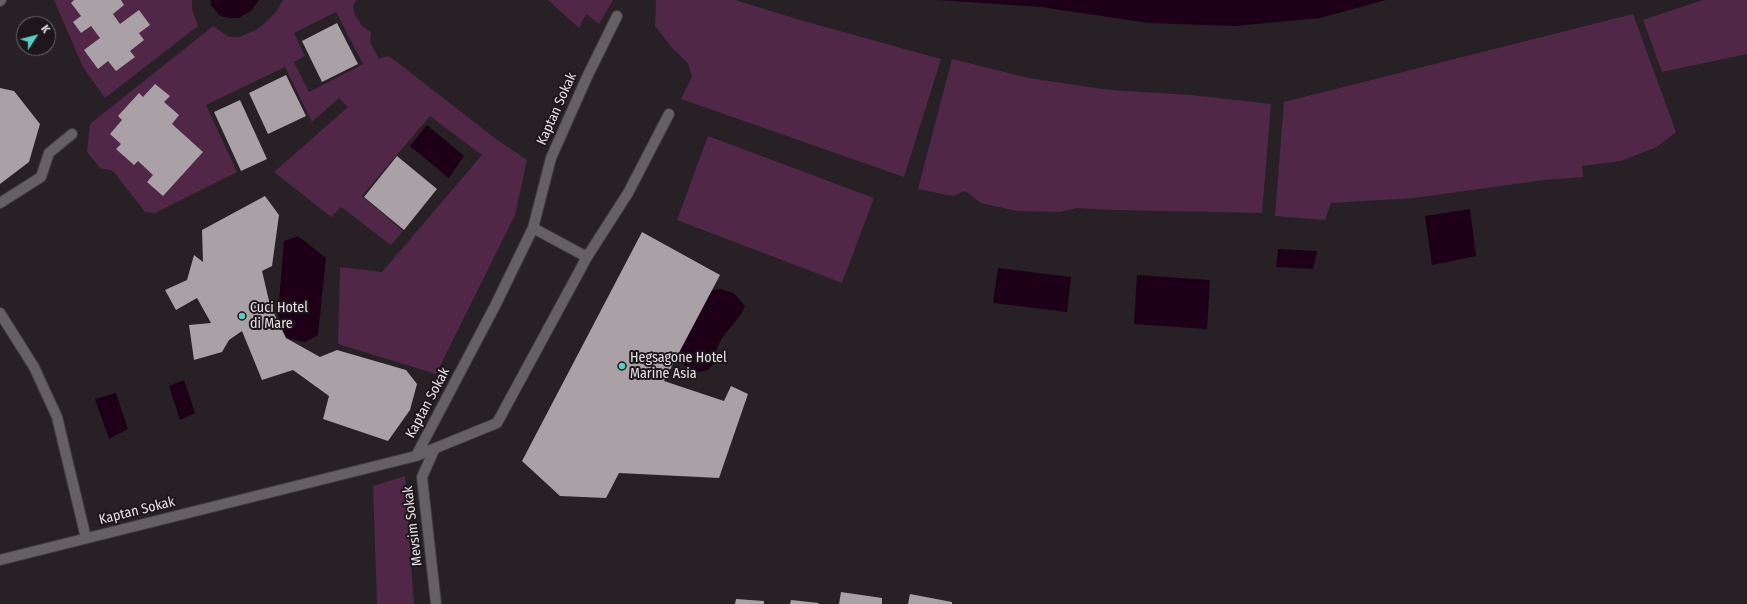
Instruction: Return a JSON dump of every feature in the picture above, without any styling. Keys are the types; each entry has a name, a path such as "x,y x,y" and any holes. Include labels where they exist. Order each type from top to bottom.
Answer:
{"street":[{"name":"Kaptan Sokak","path":"0,560 416,456 495,306 533,228 550,158 617,16"},
{"path":"416,456 497,423 587,257 628,193 669,114"},
{"path":"0,203 41,177 49,153 72,134"},
{"path":"533,228 587,257"},
{"path":"0,313 34,367 57,417 86,538"},
{"name":"Mevsim Sokak","path":"435,448 422,477 436,604"}],"shaded area":[{"path":"54,0 192,0 192,9 198,26 105,98 83,67"},
{"path":"211,0 259,0 252,10 239,18 229,18 220,16 211,5"},
{"path":"283,0 356,0 353,6 355,15 362,26 371,32 370,42 379,59 388,56 397,62 496,139 527,160 515,215 436,374 338,344 340,267 382,272 482,155 430,116 362,196 403,231 391,245 341,207 331,217 274,172 348,107 339,98 312,122 285,67 206,105 237,172 155,213 145,212 113,171 100,168 87,152 90,124 213,26 229,37 239,37 256,30 276,12","holes":["336,12 363,64 309,92 294,62 305,56 294,33"]},
{"path":"548,0 613,0 599,24 586,14 579,28"},
{"path":"656,0 735,0 800,20 941,59 904,177 681,99 692,77 688,63 673,49 655,26"},
{"path":"939,0 1386,0 1320,18 1235,26 1149,23 1041,7"},
{"path":"1702,0 1747,0 1747,54 1662,72 1643,20"},
{"path":"1633,14 1676,132 1657,147 1621,161 1582,166 1583,177 1544,180 1414,198 1331,203 1325,220 1275,216 1284,102"},
{"path":"952,59 1028,78 1110,90 1191,95 1271,104 1262,213 1077,208 1059,212 1017,211 981,203 965,191 953,196 918,189"},
{"path":"427,125 464,156 449,178 410,146"},
{"path":"708,136 874,198 842,283 677,220"},
{"path":"1470,209 1476,256 1432,265 1425,216"},
{"path":"298,236 326,258 318,335 305,342 286,338 278,315 284,241"},
{"path":"1278,249 1317,251 1313,269 1276,267"},
{"path":"998,268 1071,277 1067,312 993,303"},
{"path":"1137,275 1210,280 1207,329 1134,324"},
{"path":"720,289 734,293 745,306 741,314 722,338 717,348 713,364 708,370 699,372 689,370 681,362 680,351 683,337 708,291"},
{"path":"184,380 195,413 180,420 169,386"},
{"path":"116,393 128,429 109,439 95,399"},
{"path":"405,476 414,604 377,604 373,486"}],"building":[{"path":"74,0 121,0 124,5 113,14 120,24 139,10 150,25 139,33 144,40 130,51 135,57 116,71 108,61 98,69 84,50 100,38 91,26 81,33 73,22 81,16 71,3"},
{"path":"337,23 358,64 322,82 302,41"},
{"path":"286,75 306,116 268,134 249,93"},
{"path":"155,84 170,96 164,102 179,115 172,124 203,152 163,196 147,182 153,175 138,161 134,165 116,149 121,144 110,134 122,120 118,116 139,93 143,97"},
{"path":"0,88 14,91 40,124 29,162 0,184"},
{"path":"240,100 267,159 241,171 214,112"},
{"path":"397,156 437,189 404,230 364,197"},
{"name":"Cuci Hotel di Mare","path":"265,196 279,215 272,266 262,271 270,305 286,338 320,357 337,350 406,370 417,384 410,410 388,441 323,419 329,396 293,370 262,380 242,331 229,340 222,352 194,360 189,325 211,323 197,298 176,310 165,290 187,280 194,255 203,262 202,230"},
{"name":"Hegsagone Hotel Marine Asia","path":"642,232 720,275 664,381 724,401 731,386 748,394 719,478 619,473 606,498 560,496 522,461"},
{"path":"841,592 882,598 882,604 839,604"},
{"path":"910,594 952,602 952,604 908,604"},
{"path":"736,599 764,601 764,604 735,604"},
{"path":"791,600 819,603 790,604"}],"place":[{"name":"Cuci Hotel di Mare","path":"242,316"},
{"name":"Hegsagone Hotel Marine Asia","path":"622,366"}]}
